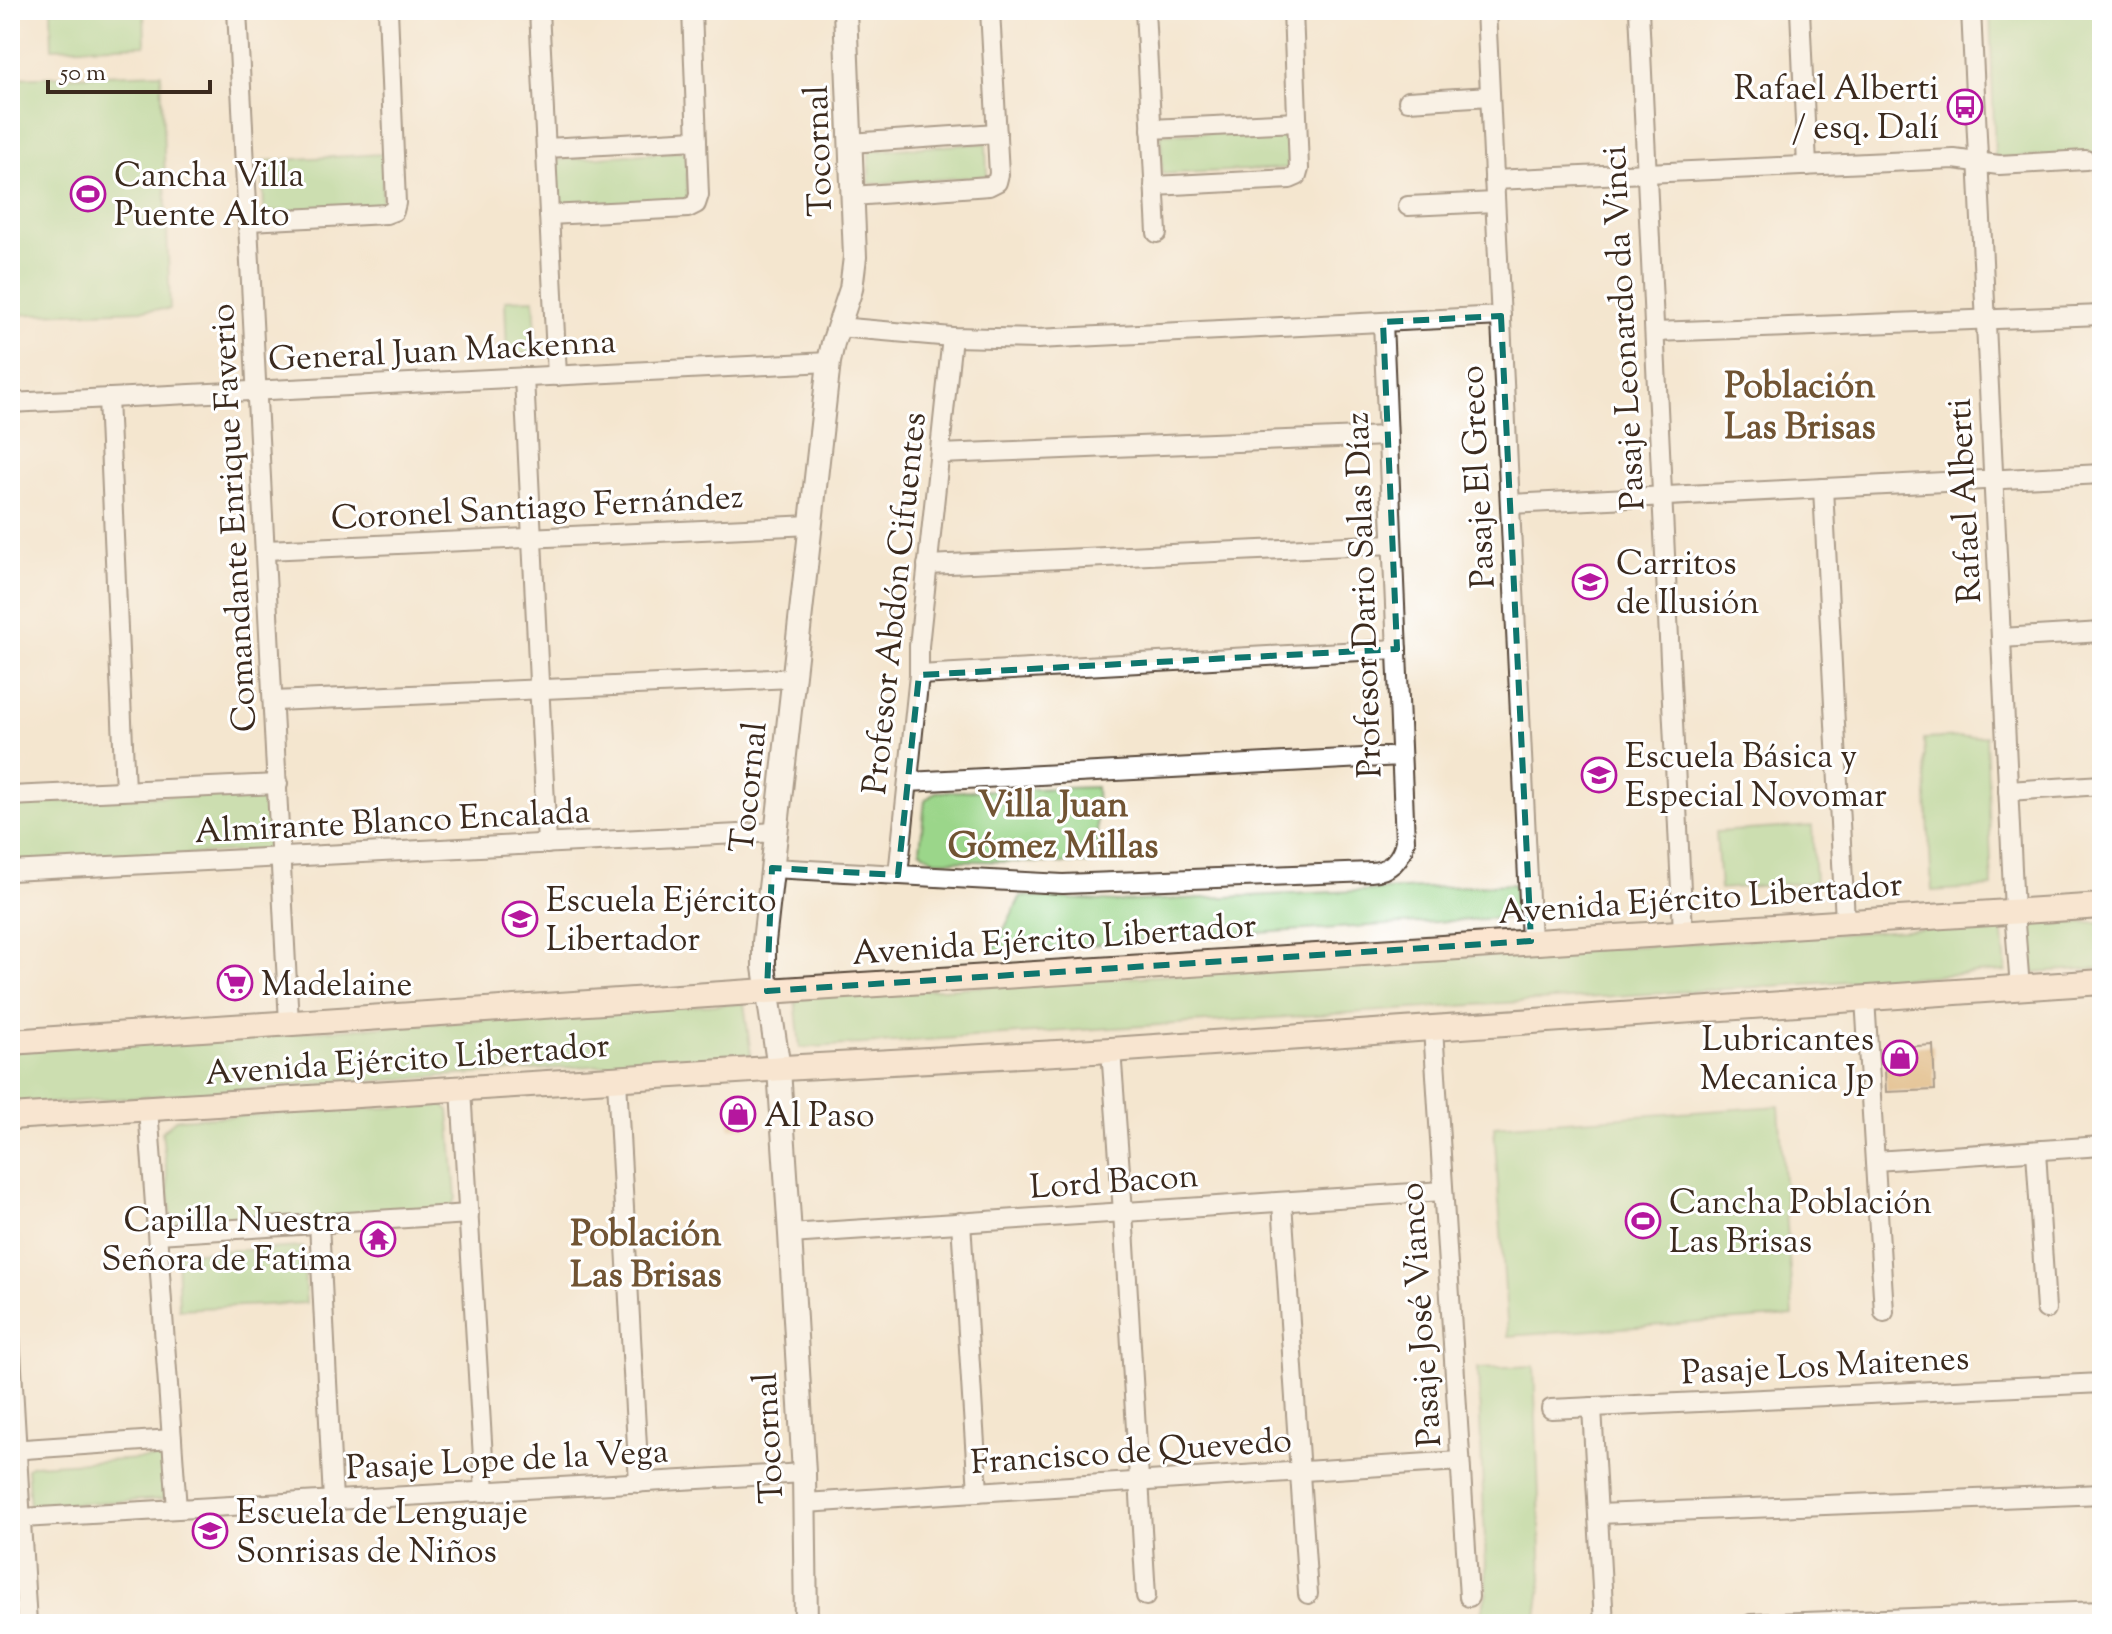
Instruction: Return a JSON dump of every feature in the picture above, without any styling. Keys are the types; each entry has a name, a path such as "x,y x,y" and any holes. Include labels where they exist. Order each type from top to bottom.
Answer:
{"main road":[{"name":"Avenida Ejército Libertador","path":"10,1042 2102,906"},
{"name":"Avenida Ejército Libertador","path":"10,1117 1111,1050 2102,982"}],"street":[{"name":"Comandante Enrique Faverio","path":"237,10 289,1023"},
{"path":"249,221 386,214 394,211 388,10"},
{"path":"539,10 557,376"},
{"path":"549,215 688,208 696,204 699,195 692,10"},
{"name":"Tocornal","path":"806,1624 804,1473 790,1234 779,1069 764,967 764,942 829,362 853,273 845,10"},
{"path":"853,196 989,186 997,182 990,10"},
{"path":"1145,10 1157,233"},
{"path":"1154,186 1290,179 1297,176 1293,10"},
{"name":"Pasaje El Greco","path":"1486,10 1531,941"},
{"name":"Pasaje Leonardo da Vinci","path":"1639,10 1683,932"},
{"path":"1800,10 1807,166"},
{"name":"Rafael Alberti","path":"1971,10 2020,988"},
{"path":"1408,101 1490,96"},
{"path":"1151,129 1297,122"},
{"path":"850,143 997,133"},
{"path":"546,148 697,140"},
{"path":"1494,180 1954,159 1999,165 2086,160"},
{"path":"1408,206 1495,202"},
{"path":"1655,332 2102,315"},
{"path":"838,327 952,337 1037,339 1501,316"},
{"name":"Profesor Dario Salas Díaz","path":"898,875 1024,883 1104,883 1380,872 1395,863 1405,841 1383,322"},
{"name":"Profesor Abdón Cifuentes","path":"898,875 952,337"},
{"name":"General Juan Mackenna","path":"10,403 829,362"},
{"path":"524,377 547,844"},
{"path":"108,398 125,790"},
{"path":"940,454 1387,436"},
{"path":"1510,504 2102,474"},
{"path":"1823,488 1845,921"},
{"name":"Coronel Santiago Fernández","path":"266,550 811,525"},
{"path":"927,565 1392,544"},
{"path":"2001,638 2102,632"},
{"path":"919,675 1397,649"},
{"path":"274,701 793,678"},
{"path":"908,782 1401,756"},
{"path":"10,796 278,784"},
{"path":"2008,791 2102,785"},
{"name":"Almirante Blanco Encalada","path":"10,871 776,832"},
{"path":"772,868 898,875"},
{"path":"1865,998 1884,1312"},
{"name":"Pasaje José Vianco","path":"1433,1028 1469,1597"},
{"path":"1111,1050 1146,1596"},
{"path":"617,1080 639,1483"},
{"path":"461,1089 485,1492"},
{"path":"148,1108 177,1509"},
{"path":"1875,1161 2102,1146"},
{"path":"2036,1151 2046,1309"},
{"name":"Lord Bacon","path":"790,1234 1443,1191"},
{"path":"1282,1202 1308,1594"},
{"path":"158,1234 469,1214"},
{"path":"961,1222 978,1492"},
{"path":"319,1223 333,1500"},
{"path":"10,1335 14,1450 22,1518 27,1624"},
{"name":"Pasaje Los Maitenes","path":"1551,1409 2102,1383"},
{"path":"1592,1407 1604,1624"},
{"path":"14,1450 172,1439"},
{"name":"Francisco de Quevedo","path":"805,1503 1460,1461"},
{"name":"Pasaje Lope de la Vega","path":"22,1518 804,1473"},
{"path":"1598,1514 2102,1494"},
{"path":"1751,1624 2102,1611"}],"highlighted area":[{"path":"1501,316 1531,941 767,991 772,868 898,875 919,675 1397,649 1383,322"}],"green space":[{"path":"51,10 144,10 145,45 52,48"},
{"path":"1990,10 2102,10 2102,190 2090,154 1995,158"},
{"name":"Cancha Villa Puente Alto","path":"161,73 170,309 10,315 10,78"},
{"path":"1283,130 1290,136 1290,168 1162,174 1161,134"},
{"path":"986,143 987,176 869,184 869,151"},
{"path":"686,151 688,201 556,206 556,160"},
{"path":"382,154 382,207 264,212 263,161"},
{"path":"534,299 537,353 507,354 505,300"},
{"path":"1986,736 1992,887 1932,891 1924,739"},
{"name":"Villa Juan Gómez Millas","path":"1096,787 1098,864 934,860 920,850 925,800 936,792"},
{"path":"260,791 268,801 270,850 10,864 10,804"},
{"path":"1812,826 1815,882 1720,889 1716,832"},
{"path":"1514,884 1516,917 1174,938 992,953 1021,896 1117,902"},
{"path":"2102,922 2102,968 2033,972 2030,924"},
{"path":"2002,924 2006,971 800,1048 795,998"},
{"path":"744,1003 751,1055 10,1106 10,1051"},
{"path":"442,1105 449,1110 456,1198 450,1208 181,1226 172,1220 162,1132 176,1119"},
{"name":"Cancha Población Las Brisas","path":"1779,1106 1793,1316 1508,1336 1494,1126"},
{"path":"303,1247 306,1303 179,1309 177,1253"},
{"path":"1534,1366 1542,1580 1536,1624 1478,1624 1487,1592 1478,1368"},
{"path":"158,1458 165,1462 165,1499 30,1506 27,1468 33,1465"}],"building":[{"path":"1933,1045 1935,1090 1886,1092 1884,1048"},
{"name":"Al Paso","path":"746,1100 747,1127 729,1128 728,1101"}],"place":[{"name":"Rafael Alberti / esq. Dalí","path":"1965,107"},
{"name":"Cancha Villa Puente Alto","path":"88,194"},
{"name":"Carritos de Ilusión","path":"1590,582"},
{"name":"Escuela Básica y Especial Novomar","path":"1599,775"},
{"name":"Escuela Ejército Libertador","path":"520,919"},
{"name":"Madelaine","path":"235,983"},
{"name":"Lubricantes Mecanica Jp","path":"1900,1058"},
{"name":"Al Paso","path":"738,1114"},
{"name":"Cancha Población Las Brisas","path":"1643,1221"},
{"name":"Capilla Nuestra Señora de Fatima","path":"378,1239"},
{"name":"Escuela de Lenguaje Sonrisas de Niños","path":"210,1531"}],"district":[{"name":"Población Las Brisas","path":"1800,404"},
{"name":"Villa Juan Gómez Millas","path":"1053,824"},
{"name":"Población Las Brisas","path":"646,1252"}]}
